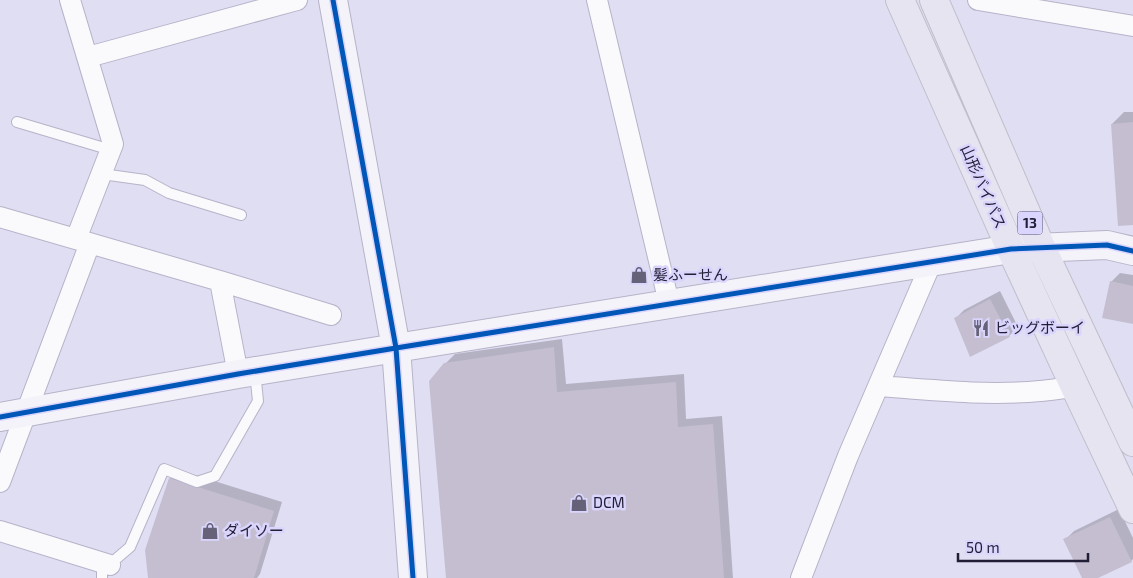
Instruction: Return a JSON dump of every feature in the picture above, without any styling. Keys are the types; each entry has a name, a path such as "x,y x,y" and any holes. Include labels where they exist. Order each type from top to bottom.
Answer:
{"highway":[{"name":"山形バイパス","path":"900,0 1011,249 1133,509"},
{"name":"山形バイパス","path":"934,0 1041,247 1133,442"}],"street":[{"path":"0,482 27,412 113,144 70,0"},
{"path":"88,57 297,0"},
{"path":"334,0 396,348 413,578"},
{"path":"597,0 669,303"},
{"path":"978,0 1133,26"},
{"path":"0,217 331,315"},
{"path":"0,417 396,348 1011,249 1107,245 1133,251"},
{"path":"801,578 848,456 932,261"},
{"path":"220,281 246,373"},
{"path":"879,386 962,392 1040,391 1075,387"},
{"path":"0,531 106,571"}],"lane":[{"path":"17,122 111,150"},
{"path":"102,174 145,180 169,193 241,215"},
{"path":"106,571 130,547 164,469 197,482 216,476 258,401 246,373"}],"building":[{"path":"1133,122 1133,225 1118,226 1111,124"},
{"path":"1110,281 1133,286 1133,324 1102,318"},
{"name":"ビッグボーイ","path":"990,299 1010,337 970,357 954,318"},
{"name":"DCM","path":"554,347 557,392 676,382 678,427 713,424 724,578 446,578 429,381 444,363"},
{"name":"ダイソー","path":"169,478 274,511 254,578 148,578 145,550"},
{"path":"1110,517 1132,562 1098,578 1082,578 1063,539"}],"cycle path":[{"path":"333,0 396,348 413,578"},
{"path":"0,417 238,374 1011,249 1107,245 1133,251"}],"place":[{"name":"髪ふーせん","path":"639,275"},
{"name":"ビッグボーイ","path":"981,328"},
{"name":"DCM","path":"579,503"},
{"name":"ダイソー","path":"210,531"}]}
